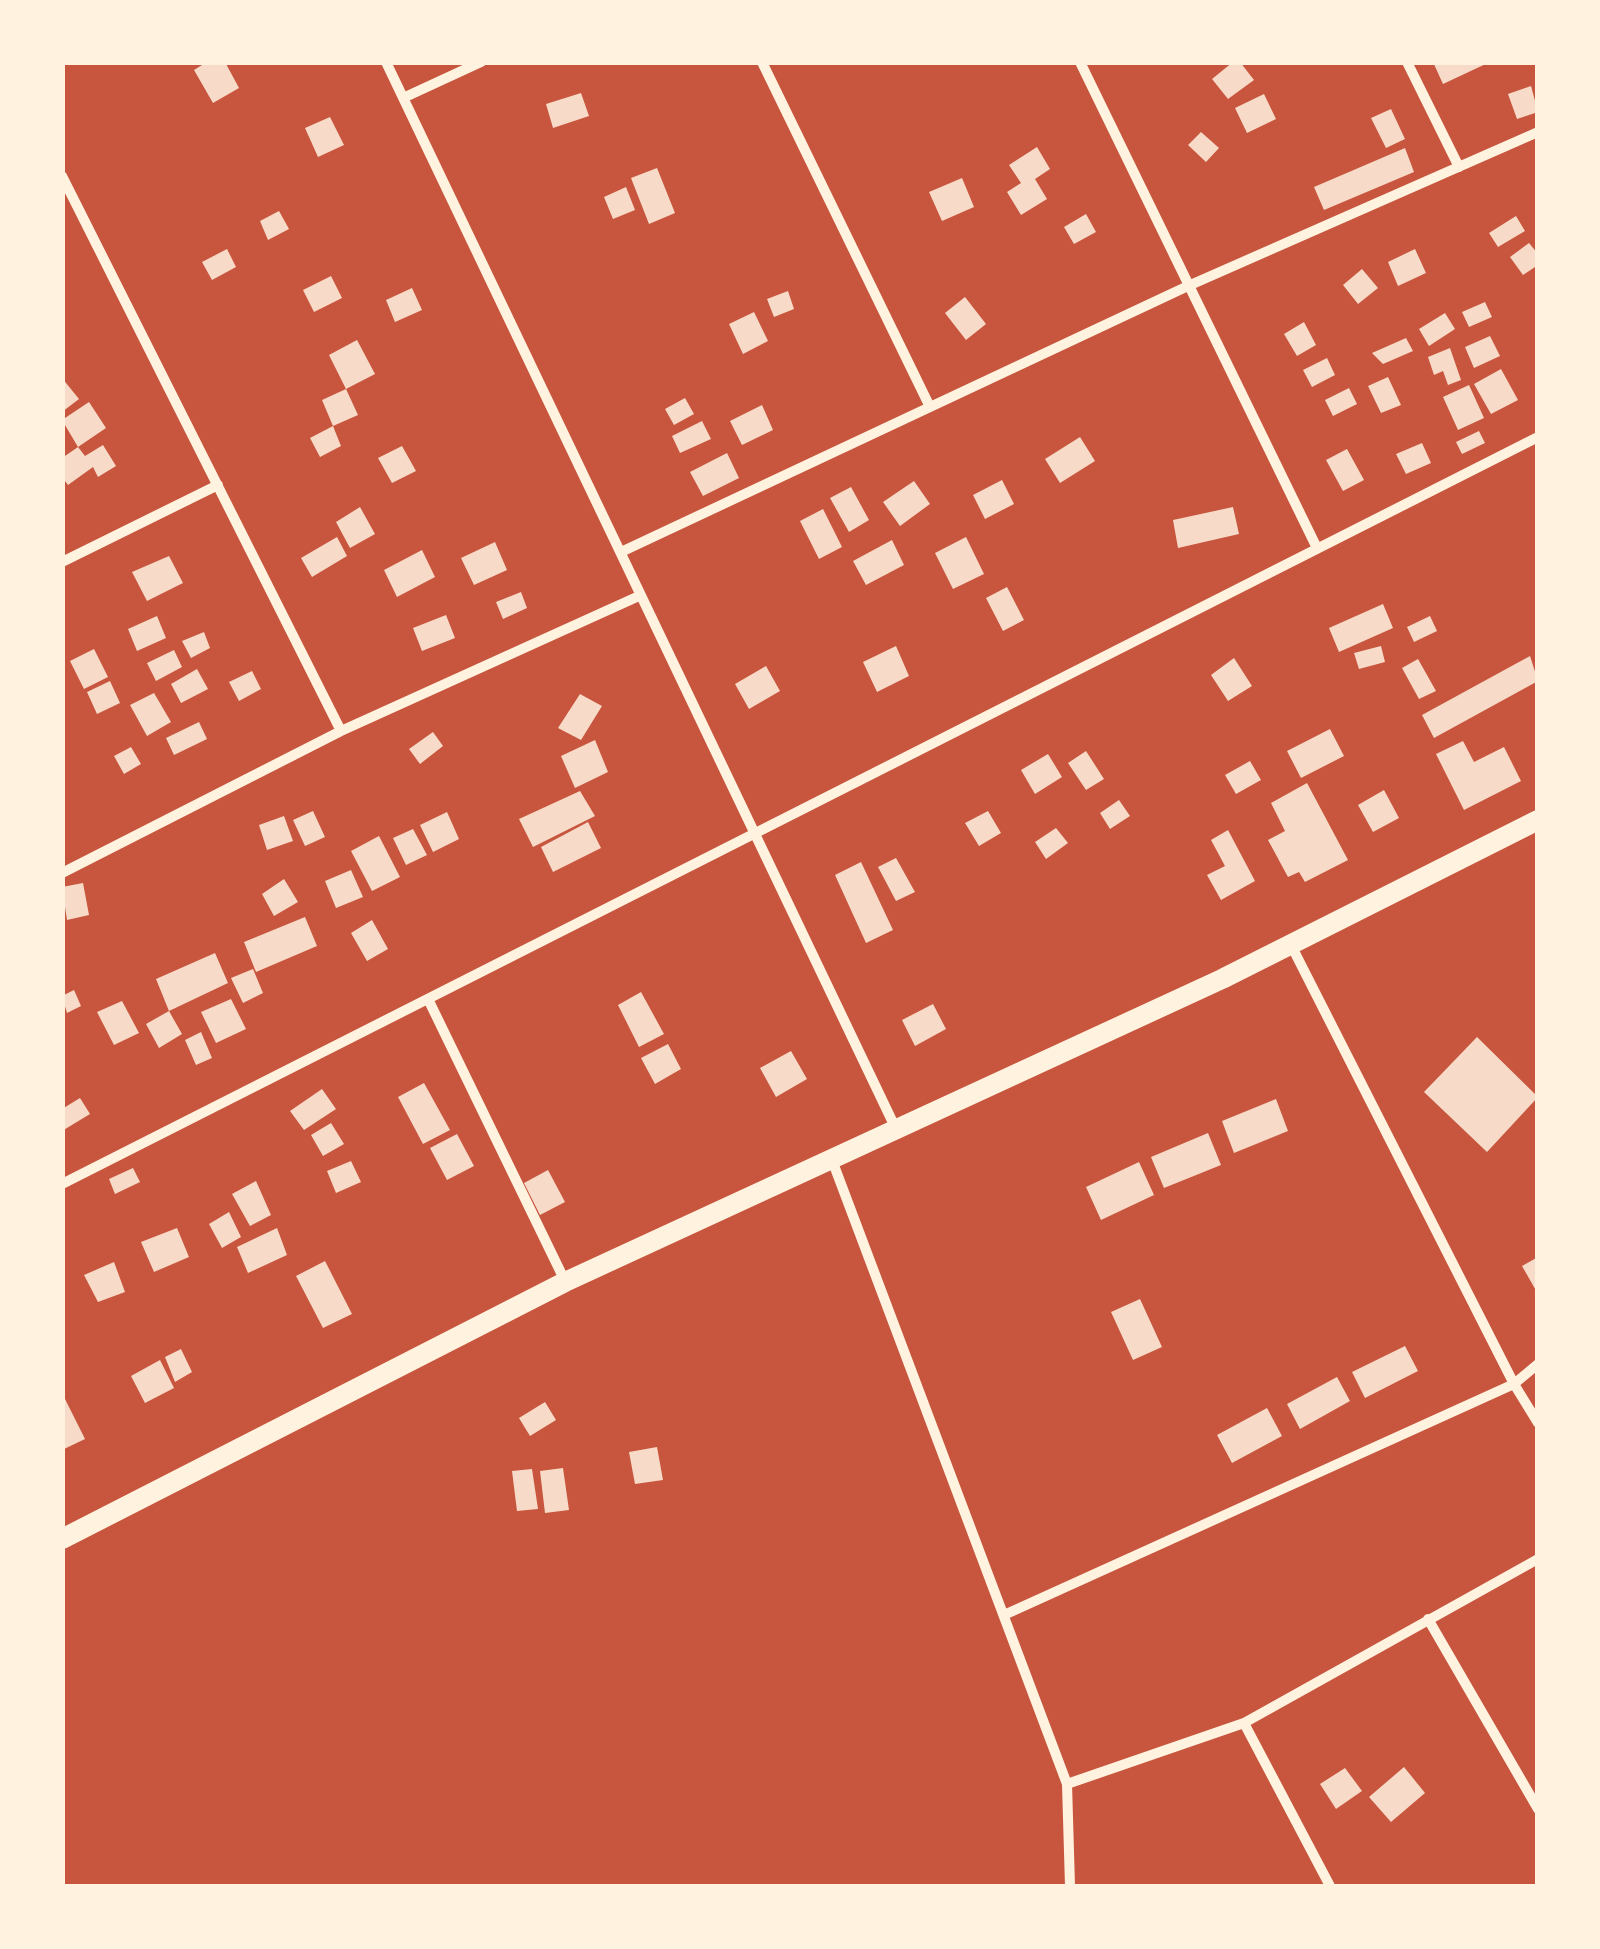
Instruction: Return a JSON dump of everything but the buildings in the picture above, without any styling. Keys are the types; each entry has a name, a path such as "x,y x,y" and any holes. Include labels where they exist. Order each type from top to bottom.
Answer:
{"main road":[{"path":"62,1539 566,1282 1291,944 1538,820"}],"street":[{"path":"386,62 896,1129"},
{"path":"403,98 481,62"},
{"path":"762,62 930,406"},
{"path":"1080,62 1316,546"},
{"path":"1407,62 1459,166"},
{"path":"621,552 1188,286 1538,132"},
{"path":"62,176 342,732"},
{"path":"62,1184 1538,436"},
{"path":"62,562 218,485"},
{"path":"62,873 342,732 639,596"},
{"path":"1291,944 1514,1384 1538,1423"},
{"path":"428,998 566,1282"},
{"path":"832,1160 1067,1784 1070,1886"},
{"path":"1004,1615 1514,1384 1538,1364"},
{"path":"1067,1784 1244,1723 1538,1559"},
{"path":"1428,1619 1538,1809"},
{"path":"1244,1723 1330,1886"}]}
